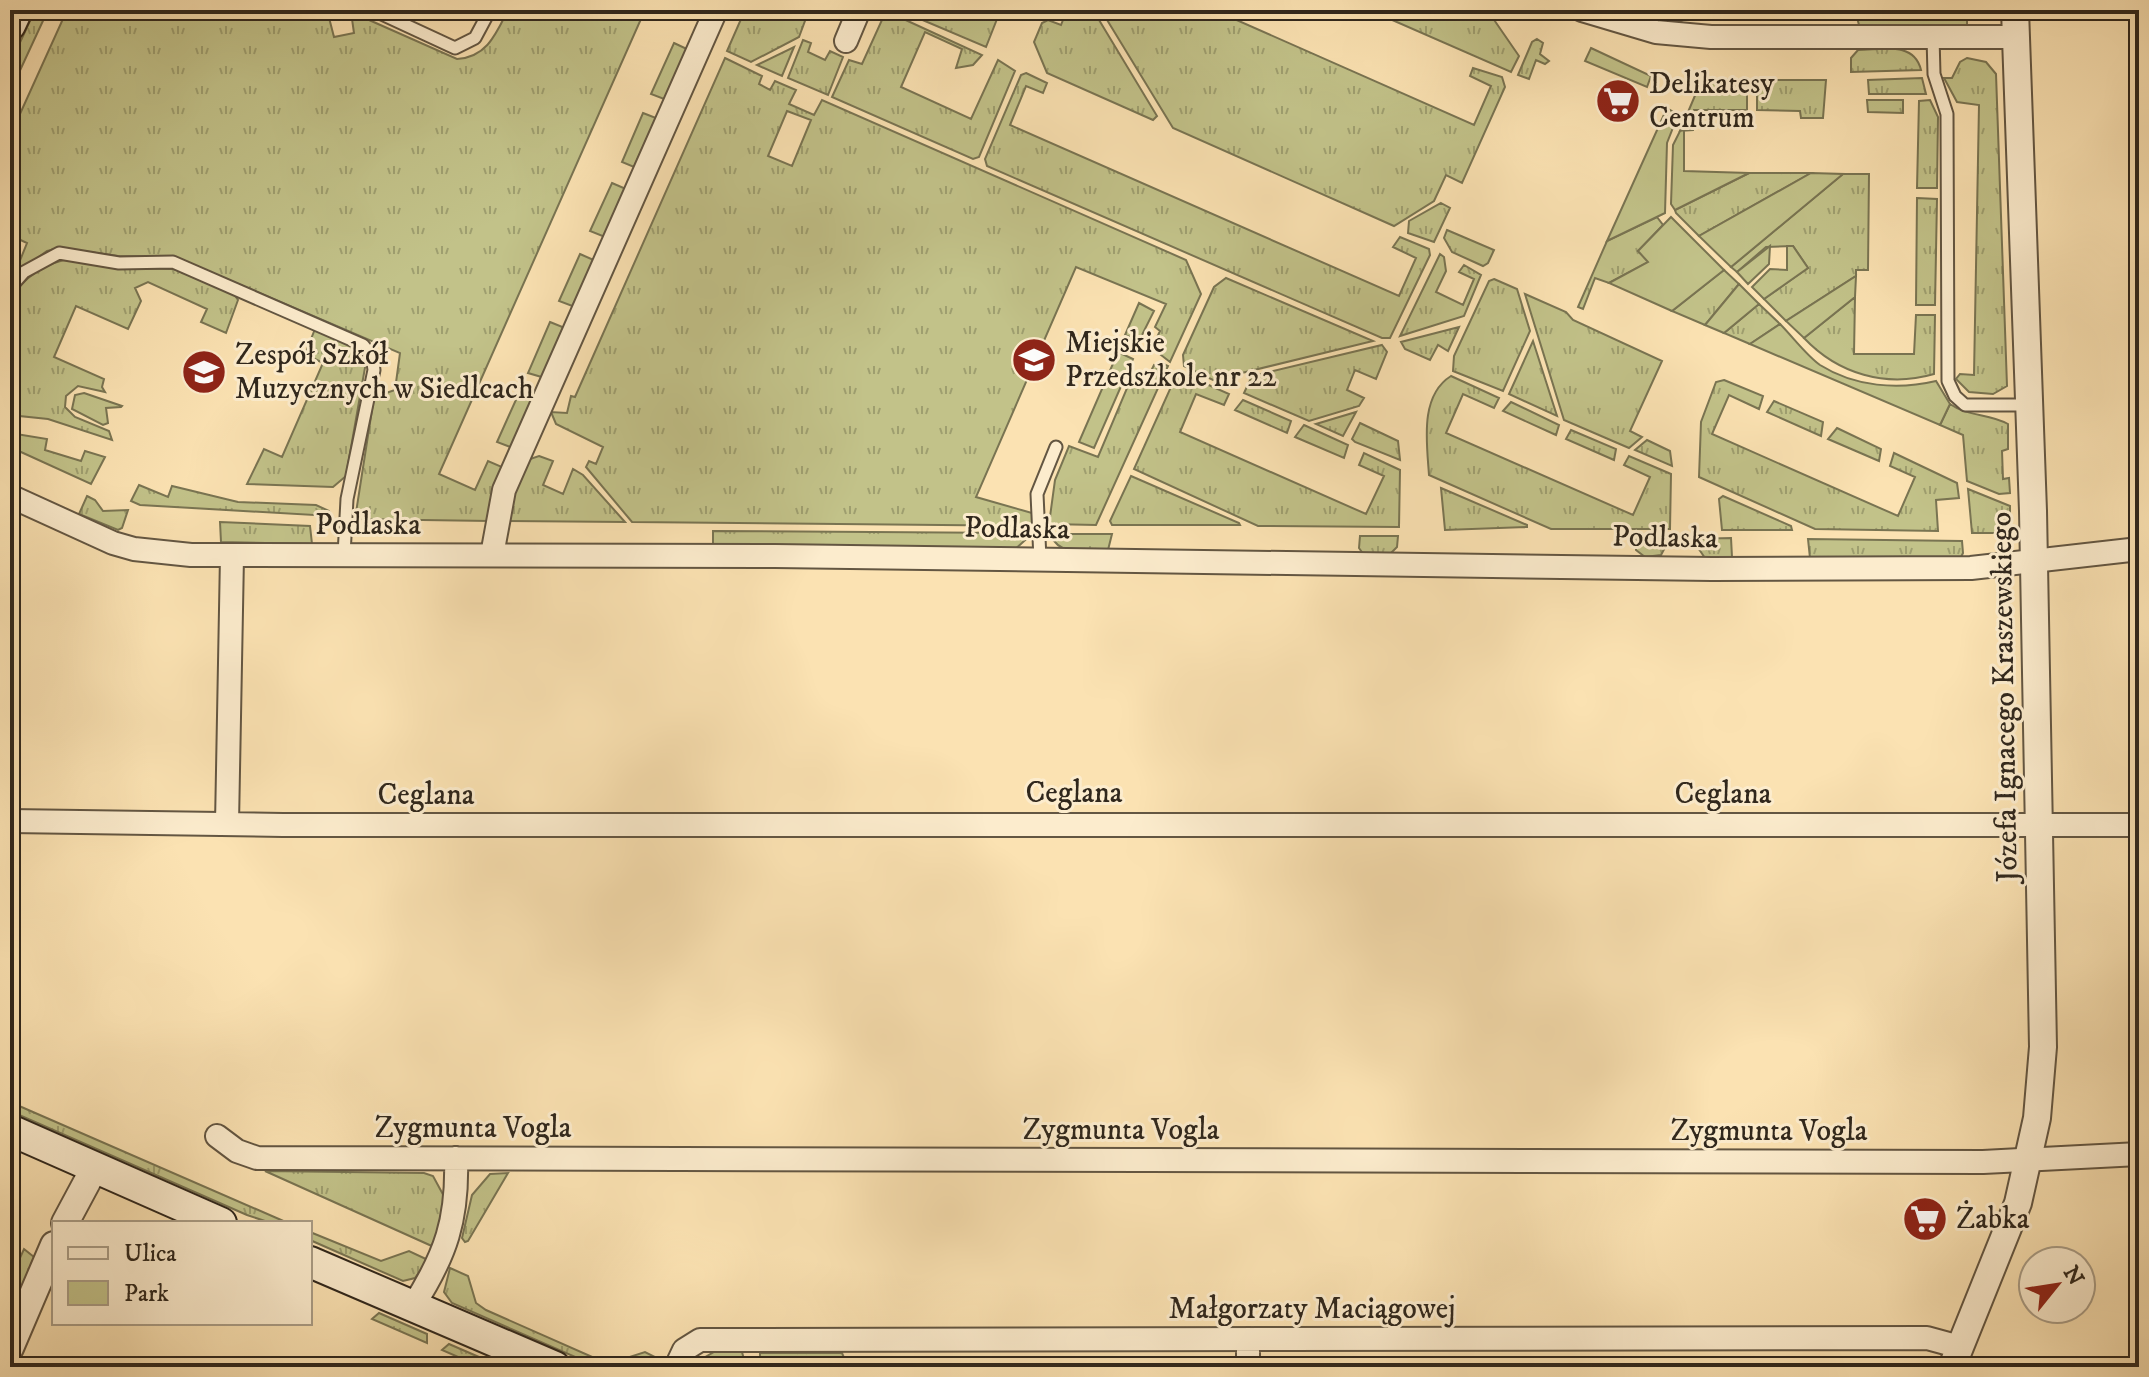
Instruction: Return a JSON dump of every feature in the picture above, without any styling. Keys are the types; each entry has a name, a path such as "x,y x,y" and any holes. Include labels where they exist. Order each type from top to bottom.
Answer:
{"main road":[{"path":"10,25 17,10"},
{"path":"10,1130 216,1221"},
{"path":"312,1263 555,1367"}],"street":[{"path":"492,555 504,490 716,10"},
{"path":"846,41 859,10"},
{"path":"1582,10 1656,32 1711,37 2016,37"},
{"name":"Józefa Ignacego Kraszewskiego","path":"1956,1357 2018,1203 2030,1159 2043,1047 2034,562 2015,10"},
{"name":"Podlaska","path":"10,496 134,549 232,556 1040,559 1712,569 1971,568 2139,549"},
{"path":"227,824 232,556"},
{"name":"Ceglana","path":"10,821 227,824 2139,825"},
{"name":"Zygmunta Vogla","path":"217,1136 237,1151 257,1158 1951,1162 2139,1154"},
{"path":"413,1306 438,1265 450,1233 457,1198 456,1158"},
{"path":"66,1221 95,1167"},
{"path":"10,1348 52,1250"},
{"name":"Małgorzaty Maciągowej","path":"676,1367 684,1350 700,1340 1927,1338 1956,1357"},
{"path":"1248,1339 1248,1367"}],"lane":[{"path":"373,10 455,48 475,38 490,10"},
{"path":"1933,37 1934,74 1947,114 1948,381 1955,396 1965,405 2029,405"},
{"path":"10,288 24,272 59,253 119,263 173,262 363,345 372,356 374,370 347,499 344,555"},
{"path":"1040,559 1037,494 1056,447"}],"green space":[{"path":"35,10 48,10 10,92 10,64"},
{"path":"67,10 327,10 334,37 354,33 351,12 457,59 483,49 508,10 645,10 439,474 475,490 488,461 502,467 490,521 355,519 374,397 395,390 400,353 175,257 118,256 61,248 47,251 10,278 10,259 19,263 27,243 10,235 10,136"},
{"path":"745,10 809,10 799,37 751,62 727,51"},
{"path":"899,10 985,10 984,13 997,19 986,47"},
{"path":"1067,10 1093,10 1157,116 1153,120 1047,73 1034,42 1042,23 1048,20 1061,25"},
{"path":"1101,10 1214,10 1474,125 1491,86 1470,76 1473,68 1502,77 1505,87 1462,183 1446,175 1434,201 1394,226 1173,128"},
{"path":"1381,10 1481,10 1490,14 1519,56 1511,72 1383,16"},
{"path":"1627,10 1685,10 1683,20 1679,22 1626,13"},
{"path":"1855,10 1967,10 1967,26 1859,25"},
{"path":"886,11 982,55 973,65 956,68 962,49 925,32 901,87 971,119 998,60 1015,71 979,157 973,159 832,97 849,60 862,64"},
{"path":"1537,39 1543,43 1540,54 1549,61 1545,64 1536,60 1529,79 1518,75 1532,42"},
{"path":"803,40 811,43 808,52 825,60 830,51 843,57 828,95 788,78"},
{"path":"674,43 689,50 668,98 664,99 651,94"},
{"path":"794,47 782,76 757,65"},
{"path":"1591,48 1651,76 1647,87 1585,61"},
{"path":"1858,50 1904,51 1912,55 1921,70 1851,72 1851,58"},
{"path":"725,58 762,76 759,84 770,90 775,81 796,90 789,104 814,115 822,100 1186,260 1201,294 1170,362 1152,348 1160,331 1155,327 1166,304 1076,267 976,497 1032,513 1033,526 632,522 586,467 589,461 596,464 603,447 556,424 551,412 567,413 571,396 575,397","holes":["787,111 811,120 792,166 768,156"]},
{"path":"1967,58 1986,62 1996,74 2007,386 1993,394 1969,392 1956,379 1960,374 1974,375 1979,105 1957,102 1944,78 1952,78 1960,62"},
{"path":"1026,73 1047,83 1043,93 1026,86 1010,125 1399,296 1416,258 1393,247 1400,237 1429,249 1430,255 1390,338 1382,338 987,166 985,159 1021,75"},
{"path":"1922,78 1926,94 1869,94 1868,80"},
{"path":"1702,79 1747,80 1747,110 1694,110 1693,130 1680,131"},
{"path":"1757,80 1826,80 1823,118 1801,118 1800,111 1757,110"},
{"path":"1867,100 1903,100 1903,113 1868,112"},
{"path":"1930,100 1938,117 1937,188 1917,188 1919,101"},
{"path":"1667,108 1678,115 1667,143 1665,213 1607,241"},
{"path":"643,113 656,118 634,167 622,162"},
{"path":"1684,130 1684,171 1749,173 1675,210 1671,204 1673,145 1680,131"},
{"path":"1749,173 1811,173 1699,236 1676,213 1675,210"},
{"path":"1811,173 1843,174 1731,267 1699,236"},
{"path":"1843,174 1869,174 1868,270 1856,270 1856,276 1786,321 1764,299 1808,268 1793,246 1766,247 1737,272 1731,267"},
{"path":"612,183 626,189 605,237 590,231"},
{"path":"1917,198 1937,199 1935,305 1916,305"},
{"path":"1441,203 1450,208 1434,242 1408,233 1409,221"},
{"path":"1657,217 1663,225 1638,251 1649,262 1609,283 1595,278 1583,309 1578,307 1607,241"},
{"path":"1671,217 1724,270 1672,311 1609,283 1648,262 1638,251"},
{"path":"1447,230 1494,250 1488,263 1483,266 1452,252 1444,238"},
{"path":"1770,246 1769,264 1748,284 1737,272"},
{"path":"1787,246 1793,246 1808,268 1764,299 1752,287 1770,269 1787,270"},
{"path":"580,254 596,261 575,307 559,301"},
{"path":"1440,254 1444,257 1446,271 1436,292 1463,305 1474,279 1459,272 1464,265 1481,275 1464,316 1400,336"},
{"path":"72,259 119,268 174,269 234,294 238,300 226,333 201,322 207,309 148,282 135,288 141,301 128,329 76,306 54,357 104,379 102,387 105,392 78,386 66,396 65,407 75,417 109,431 112,440 48,419 10,415 10,300 36,272"},
{"path":"1724,270 1739,284 1705,325 1672,311"},
{"path":"1856,276 1855,297 1804,338 1786,321"},
{"path":"1226,278 1373,341 1213,380 1184,366 1183,355 1214,287"},
{"path":"1494,279 1517,289 1530,331 1503,391 1453,371 1454,356 1489,281"},
{"path":"1739,284 1759,304 1724,333 1705,325"},
{"path":"1525,294 1662,361 1630,431 1642,437 1629,448 1564,420"},
{"path":"1855,297 1854,354 1914,354 1916,315 1935,315 1934,374 1898,379 1864,375 1832,361 1804,338"},
{"path":"1139,303 1154,311 1139,341 1125,335"},
{"path":"1759,304 1780,324 1750,344 1724,333"},
{"path":"550,322 565,328 545,378 528,373"},
{"path":"1780,324 1820,365 1848,378 1892,386 1936,381 1950,404 1940,425 1750,344"},
{"path":"1459,327 1448,351 1438,345 1430,360 1405,349 1401,342"},
{"path":"315,329 359,349 366,362 346,476 333,487 247,484 264,449 282,457 323,363 305,354"},
{"path":"1533,341 1557,416 1509,394"},
{"path":"1382,345 1387,352 1376,379 1355,370 1347,390 1364,398 1359,406 1309,421 1244,393 1252,376"},
{"path":"1118,352 1133,359 1094,448 1079,442"},
{"path":"1161,363 1168,366 1096,525 1049,524 1055,480 1069,446 1098,457 1130,381 1143,387 1154,365 1159,367"},
{"path":"1186,375 1229,394 1224,405 1196,394 1180,432 1366,514 1384,476 1359,465 1364,453 1400,470 1399,527 1258,526 1134,469 1175,378"},
{"path":"1451,376 1499,398 1494,408 1463,394 1446,433 1633,515 1650,477 1624,465 1629,456 1671,474 1670,529 1551,529 1429,475 1429,408 1441,385"},
{"path":"1724,380 1763,396 1759,409 1729,395 1712,434 1898,516 1915,477 1890,466 1894,453 1957,483 1959,498 1936,500 1938,531 1815,529 1699,477 1701,422 1716,382"},
{"path":"84,393 122,406 106,408 108,423 103,425 72,409 75,395"},
{"path":"519,393 534,399 513,448 497,442"},
{"path":"1243,400 1291,421 1287,433 1235,410"},
{"path":"1774,401 1823,422 1821,436 1767,412"},
{"path":"1511,402 1559,425 1556,435 1503,411"},
{"path":"1950,404 2008,424 2008,449 2002,451 2003,479 2009,478 2010,493 1999,494 1967,481 1963,435 1940,425"},
{"path":"1356,412 1343,436 1316,424"},
{"path":"1360,423 1398,441 1400,460 1355,442 1352,439"},
{"path":"1304,425 1348,445 1344,458 1295,437"},
{"path":"1837,428 1881,449 1879,461 1828,439"},
{"path":"1571,430 1616,449 1614,460 1566,439"},
{"path":"10,433 47,439 45,450 81,461 85,451 105,457 91,484 10,447"},
{"path":"1647,440 1670,451 1672,466 1635,450"},
{"path":"539,456 553,461 543,485 563,494 573,469 583,475 625,522 505,521 524,461"},
{"path":"1131,476 1240,525 1112,525 1110,521"},
{"path":"139,485 168,497 172,486 238,502 316,505 329,511 331,516 140,505 131,501"},
{"path":"1441,488 1527,525 1527,527 1445,530"},
{"path":"1968,489 2010,506 2010,533 1972,533"},
{"path":"87,496 95,500 103,511 128,510 122,528 118,530 79,514"},
{"path":"1723,496 1791,526 1792,530 1722,530 1719,499"},
{"path":"220,522 310,526 312,544 221,542"},
{"path":"713,531 1033,533 1013,551 713,548"},
{"path":"1050,534 1112,534 1108,550 1083,552 1060,547"},
{"path":"1360,536 1398,536 1397,547 1390,554 1364,555 1359,548"},
{"path":"1670,538 1661,555 1645,557 1636,550 1636,539"},
{"path":"1731,538 1732,557 1705,558 1692,539"},
{"path":"1808,539 1962,541 1963,553 1961,557 1810,558"},
{"path":"10,1102 283,1221 265,1221 247,1215 10,1111"},
{"path":"265,1171 424,1173 433,1176 446,1200 434,1247"},
{"path":"508,1173 465,1242 462,1238 472,1195 490,1174"},
{"path":"312,1233 381,1261 409,1251 428,1260 415,1278 403,1281 312,1241"},
{"path":"24,1249 34,1257 20,1292 11,1288 10,1280"},
{"path":"450,1268 468,1276 476,1303 486,1310 599,1360 611,1363 645,1352 661,1360 660,1366 598,1367 452,1303 444,1292"},
{"path":"379,1313 427,1334 427,1343 372,1319"},
{"path":"449,1344 502,1367 481,1367 442,1350"},
{"path":"714,1352 742,1352 746,1367 703,1367 695,1363"},
{"path":"760,1353 842,1353 845,1360 803,1360 800,1367 782,1367 782,1358 760,1357"}],"place":[{"name":"Delikatesy Centrum","path":"1618,101"},
{"name":"Miejskie Przedszkole nr 22","path":"1034,360"},
{"name":"Zespół Szkół Muzycznych w Siedlcach","path":"204,372"},
{"name":"Żabka","path":"1925,1219"}]}
